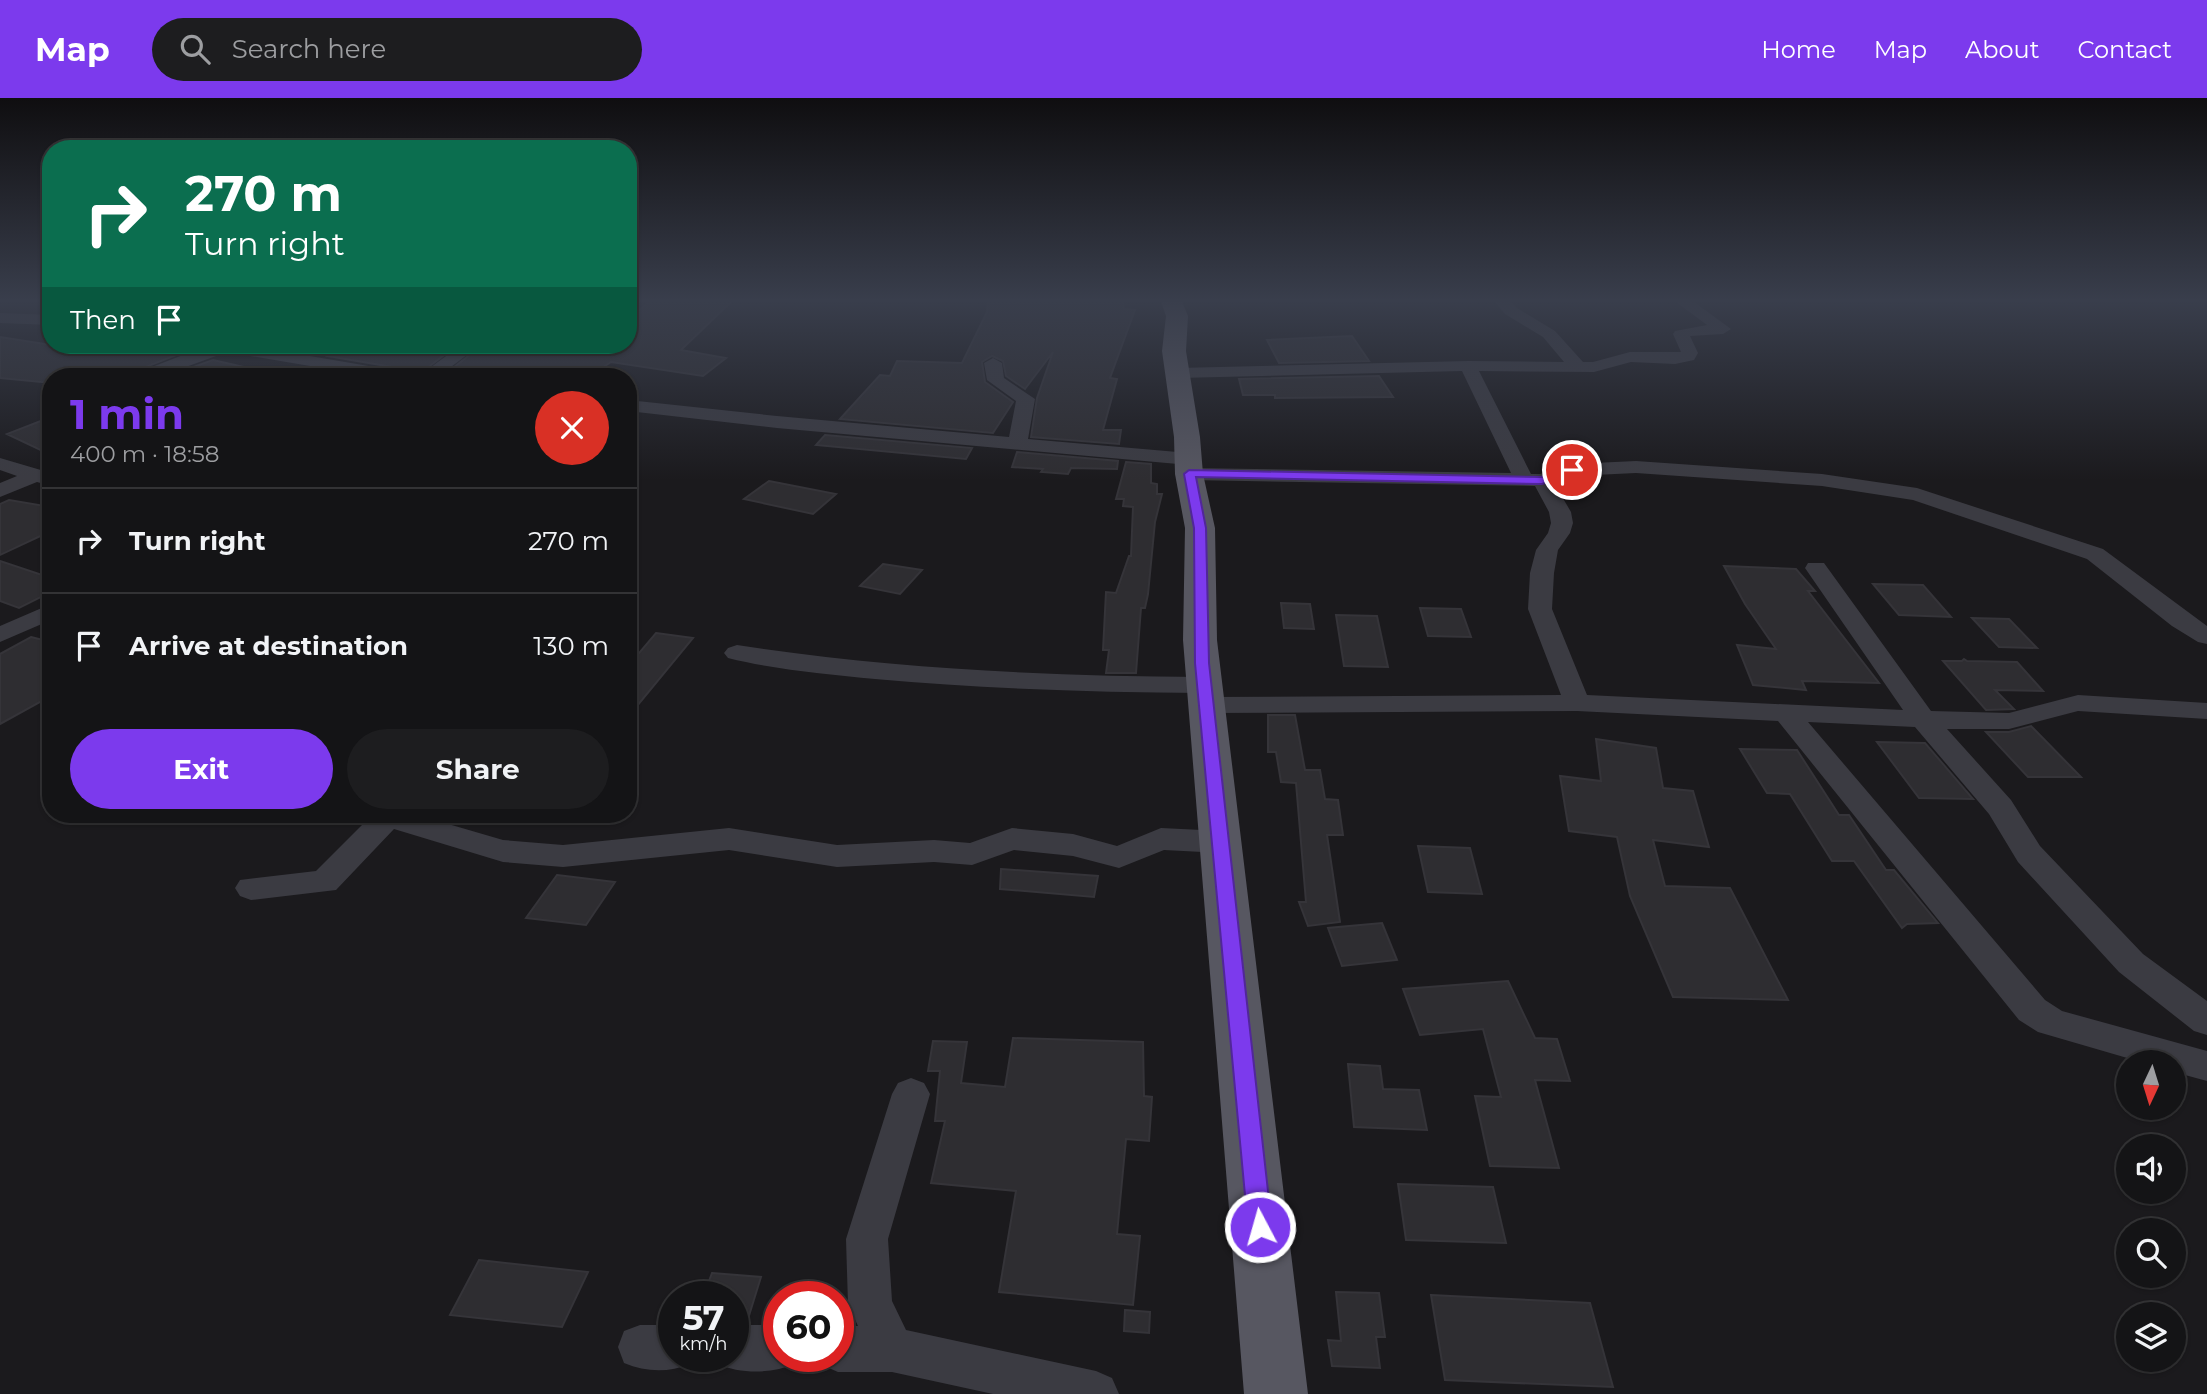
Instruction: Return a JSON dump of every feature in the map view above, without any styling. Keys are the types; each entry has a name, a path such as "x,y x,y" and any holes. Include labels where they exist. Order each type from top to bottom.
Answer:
{"main road":[{"path":"1176,359 1200,528 1200,640 1276,1394"}],"street":[{"path":"166,368 187,359"},
{"path":"300,359 350,368"},
{"path":"1571,359 1578,368"},
{"path":"1178,373 1468,366 1578,368 1606,366 1623,359"},
{"path":"993,363 996,380 1026,399 1017,443"},
{"path":"1468,366 1533,480 1560,512 1562,523 1559,533 1547,550 1542,573 1540,609 1577,703"},
{"path":"637,406 777,422 1017,443 1189,466 1533,480 1572,470 1636,467 1822,480 1917,494 2095,554 2181,621 2207,637"},
{"path":"0,464 42,477"},
{"path":"0,491 42,477"},
{"path":"1816,568 1922,718 2000,807 2029,854 2131,962 2207,1021"},
{"path":"0,635 42,615"},
{"path":"737,653 792,663 893,673 1119,685 1205,695 1577,703 2009,721 2078,703 2207,711"},
{"path":"1786,713 2032,1010 2050,1023 2207,1066"},
{"path":"251,888 325,882 381,823"},
{"path":"409,823 503,850 563,856 729,839 837,856 934,851 972,854 1012,839 1073,845 1119,857 1161,839 1222,842"},
{"path":"892,1349 870,1304 867,1239 911,1094"},
{"path":"854,1349 892,1349 1096,1394"}],"building":[{"path":"0,359 165,359 143,368 42,368 42,382 0,378"},
{"path":"348,359 438,359 427,368 398,368"},
{"path":"464,359 724,359 703,376 611,362 602,368 453,368"},
{"path":"964,359 986,359 982,362 985,382 1013,402 993,433 840,419 880,375 890,376 897,361 962,363"},
{"path":"1000,359 1047,359 1025,389 1006,376 1003,361"},
{"path":"1050,359 1117,359 1110,378 1117,379 1103,430 1121,430 1119,444 1031,437 1037,398"},
{"path":"1277,359 1369,361 1279,363"},
{"path":"213,360 244,367 244,368 190,368"},
{"path":"1379,376 1393,397 1275,398 1275,395 1243,395 1239,379"},
{"path":"42,420 42,451 7,434"},
{"path":"825,435 972,448 966,459 816,445"},
{"path":"1017,452 1118,461 1117,469 1071,468 1068,474 1012,467"},
{"path":"1126,462 1151,464 1151,483 1157,484 1157,494 1162,494 1155,522 1148,594 1145,608 1141,608 1136,673 1106,673 1109,650 1103,650 1106,592 1116,593 1131,556 1133,507 1123,506 1124,499 1116,499"},
{"path":"769,481 836,494 813,514 744,499"},
{"path":"9,500 42,506 42,535 0,555 0,504"},
{"path":"0,561 42,575 42,596 19,608 0,601"},
{"path":"883,564 922,570 900,594 860,586"},
{"path":"1724,566 1796,569 1815,591 1808,591 1879,683 1802,681 1806,690 1753,685 1737,645 1776,649 1745,604"},
{"path":"1873,584 1923,585 1951,617 1899,615"},
{"path":"1281,603 1310,604 1314,629 1284,628"},
{"path":"1420,608 1461,609 1471,637 1428,636"},
{"path":"1336,615 1377,616 1388,667 1344,666"},
{"path":"1972,618 2009,619 2037,648 1999,647"},
{"path":"656,633 693,638 637,706 637,655"},
{"path":"31,637 42,640 42,701 0,724 0,654"},
{"path":"1964,659 2017,662 2043,691 1995,690 2014,709 1986,710 1943,661"},
{"path":"1268,715 1295,715 1305,770 1320,770 1325,799 1338,800 1343,835 1327,835 1340,922 1308,926 1299,902 1306,902 1296,783 1281,782 1276,752 1268,752"},
{"path":"2031,726 2081,777 2028,777 1986,732 2009,732"},
{"path":"1596,739 1656,748 1663,788 1693,791 1709,847 1653,840 1665,886 1730,888 1788,1000 1673,997 1630,896 1617,837 1569,831 1560,776 1601,781"},
{"path":"1877,742 1925,743 1973,799 1919,798"},
{"path":"1740,749 1797,750 1839,815 1849,815 1886,870 1894,870 1938,923 1907,924 1902,928 1854,861 1832,861 1790,794 1767,793"},
{"path":"1418,846 1470,848 1482,894 1428,892"},
{"path":"1001,869 1098,876 1094,897 1000,889"},
{"path":"557,875 615,882 586,925 526,918"},
{"path":"1382,923 1397,960 1342,966 1328,928"},
{"path":"1508,981 1535,1038 1557,1039 1570,1081 1535,1080 1559,1168 1490,1166 1475,1096 1501,1097 1483,1029 1420,1035 1403,989"},
{"path":"1013,1038 1143,1042 1144,1096 1152,1097 1149,1141 1126,1139 1117,1234 1140,1236 1133,1305 999,1292 1016,1191 931,1183 945,1121 935,1121 940,1071 928,1071 933,1041 967,1042 961,1083 1005,1087"},
{"path":"1348,1064 1380,1066 1383,1089 1419,1090 1427,1130 1354,1127"},
{"path":"1398,1184 1493,1187 1506,1243 1406,1240"},
{"path":"479,1260 588,1272 562,1327 450,1315"},
{"path":"712,1273 761,1277 749,1316 749,1281 709,1281"},
{"path":"1336,1292 1379,1293 1385,1337 1376,1337 1380,1368 1332,1366 1328,1340 1341,1341"},
{"path":"1431,1295 1590,1303 1613,1387 1445,1380"},
{"path":"1125,1310 1150,1312 1149,1333 1124,1331"}],"route":[{"path":"1260,1227 1200,640 1200,528 1189,474 1542,480 1572,470"}]}
